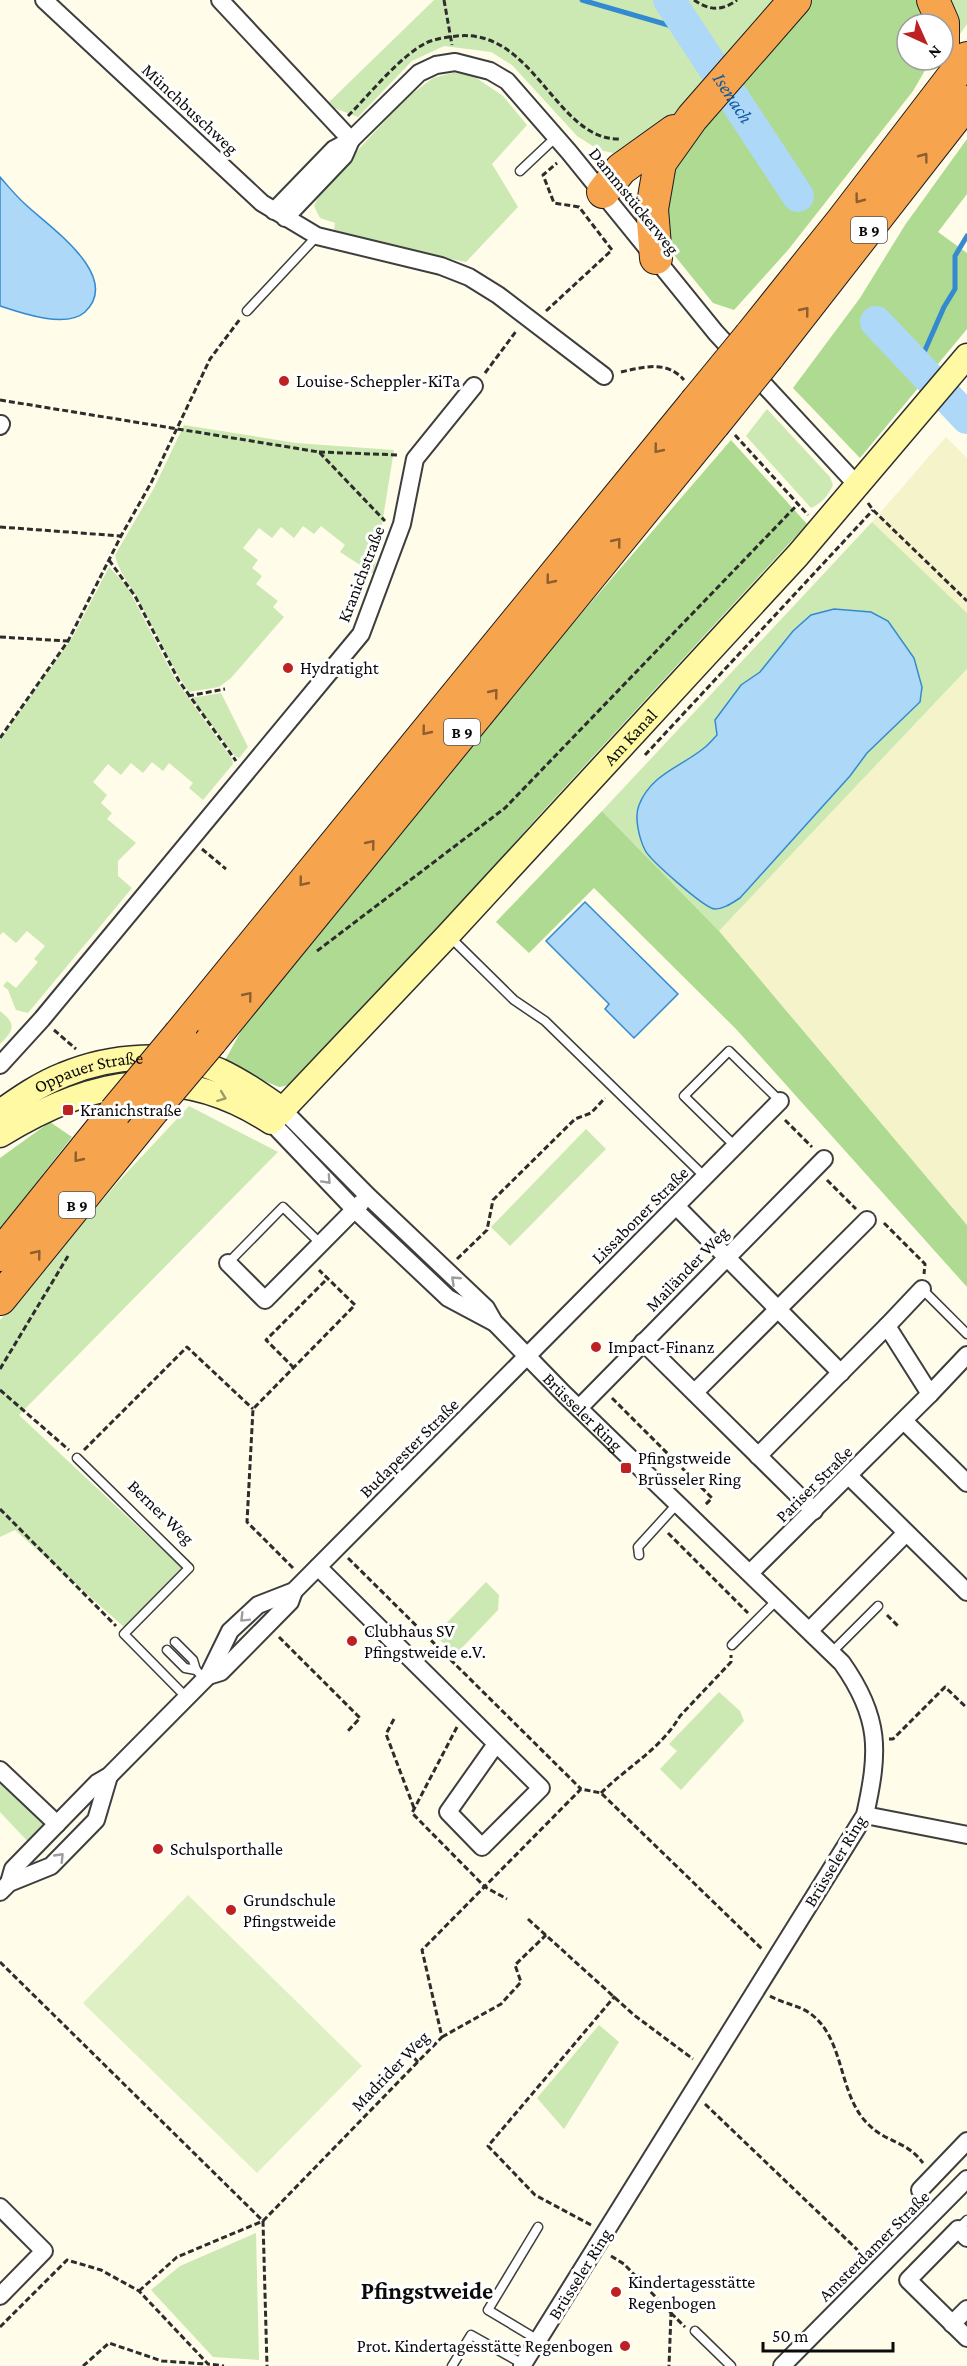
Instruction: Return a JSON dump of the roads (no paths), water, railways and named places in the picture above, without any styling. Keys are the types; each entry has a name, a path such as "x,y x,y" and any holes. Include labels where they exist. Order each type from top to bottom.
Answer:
{"highway":[{"path":"603,192 629,189 660,163 701,108 795,0"},
{"name":"B 9","path":"759,346 835,230 967,58"},
{"name":"B 9","path":"920,119 936,72"},
{"name":"B 9","path":"0,1255 115,1112 183,1047 759,346 967,102"},
{"path":"603,192 621,169 701,108"},
{"path":"656,258 652,210 660,163"},
{"name":"B 9","path":"0,1299 211,1041 704,414"}],"street":[{"name":"Münchbuschweg","path":"44,0 262,203 279,215 317,236 441,266 469,277 498,295 604,376"},
{"path":"220,0 351,140"},
{"name":"Dammstückerweg","path":"279,215 344,156 351,140 419,73 435,65 454,62 490,71 507,81 603,192 716,333 858,486"},
{"name":"Am Kanal","path":"277,1116 448,935 798,555 960,364"},
{"name":"Kranichstraße","path":"0,1065 42,1019 361,634 402,524 416,459 474,386"},
{"name":"Oppauer Straße","path":"0,1112 27,1093 63,1075 86,1067 183,1047"},
{"name":"Brüsseler Ring","path":"183,1047 219,1071 260,1093 355,1210 448,1298 494,1322"},
{"name":"Oppauer Straße","path":"0,1135 36,1113 94,1091 114,1086 168,1083"},
{"name":"Brüsseler Ring","path":"168,1083 206,1090 277,1116 368,1196 486,1308 494,1322 527,1357 832,1652 858,1685 868,1710 875,1739 874,1776 864,1815 602,2240 522,2365"},
{"name":"Lissaboner Straße","path":"527,1357 776,1105"},
{"name":"Mailänder Weg","path":"579,1408 820,1163"},
{"path":"228,1263 265,1300 368,1196"},
{"path":"676,1206 841,1373"},
{"path":"696,1392 867,1220"},
{"path":"758,1456 922,1289"},
{"path":"887,1326 930,1394"},
{"path":"643,1342 696,1392 813,1511"},
{"name":"Pariser Straße","path":"750,1573 904,1421 967,1355"},
{"name":"Budapester Straße","path":"4,1888 13,1869 97,1783 109,1776 187,1698 230,1631 258,1605 299,1585 527,1357"},
{"path":"904,1421 967,1483"},
{"path":"849,1476 967,1592"},
{"path":"810,1630 906,1533"},
{"path":"318,1567 541,1788 482,1847 448,1812 496,1744"},
{"name":"Budapester Straße","path":"203,1675 221,1672 291,1602 299,1585"},
{"path":"0,1770 57,1824"},
{"name":"Budapester Straße","path":"4,1888 51,1866 96,1820 109,1776"},
{"path":"864,1815 967,1835"},
{"name":"Amsterdamer Straße","path":"920,2190 967,2141"},
{"name":"Amsterdamer Straße","path":"782,2366 967,2179"},
{"path":"0,2208 44,2251 0,2296"},
{"path":"964,2229 908,2280 967,2338"},
{"path":"952,2324 967,2309"}],"lane":[{"path":"520,171 556,137"},
{"path":"247,311 317,236"},
{"path":"448,935 514,1000 545,1021 705,1177"},
{"path":"735,1146 684,1096 729,1051 776,1105"},
{"path":"228,1263 284,1207 321,1244"},
{"path":"922,1289 967,1334"},
{"name":"Berner Weg","path":"77,1458 189,1568 124,1634 187,1698"},
{"path":"639,1555 638,1547 678,1503"},
{"path":"732,1645 777,1600"},
{"path":"832,1652 878,1606"},
{"path":"175,1642 193,1660 203,1675"},
{"path":"167,1650 184,1668 203,1675"},
{"path":"538,2227 488,2310 538,2340"},
{"path":"695,2331 724,2364"},
{"path":"453,2366 471,2335 522,2365"}],"water":[{"path":"0,177 22,201 64,238 89,268 95,283 94,298 85,312 77,317 43,318 0,306"},
{"path":"834,609 871,612 888,621 914,658 922,687 920,702 867,753 850,776 740,898 722,908 709,907 678,883 645,850 638,828 639,805 644,794 659,778 695,755 717,735 715,720 741,685 760,672 793,631 811,615"},
{"path":"585,902 678,994 634,1038 605,1009 609,1004 546,941"}],"waterway":[{"path":"582,0 689,31"},
{"name":"Isenach","path":"669,0 798,196"},
{"path":"918,366 944,307 955,289 955,256 967,236"},
{"name":"Isenach","path":"876,322 967,418"}],"place":[{"name":"Louise-Scheppler-KiTa","path":"284,381"},
{"name":"Hydratight","path":"288,668"},
{"name":"Kranichstraße","path":"68,1110"},
{"name":"Impact-Finanz","path":"596,1347"},
{"name":"Pfingstweide Brüsseler Ring","path":"626,1468"},
{"name":"Clubhaus SV Pfingstweide e.V.","path":"352,1641"},
{"name":"Schulsporthalle","path":"158,1849"},
{"name":"Grundschule Pfingstweide","path":"231,1910"},
{"name":"Kindertagesstätte Regenbogen","path":"616,2292"},
{"name":"Prot. Kindertagesstätte Regenbogen","path":"625,2346"}],"district":[{"name":"Pfingstweide","path":"427,2291"}]}
